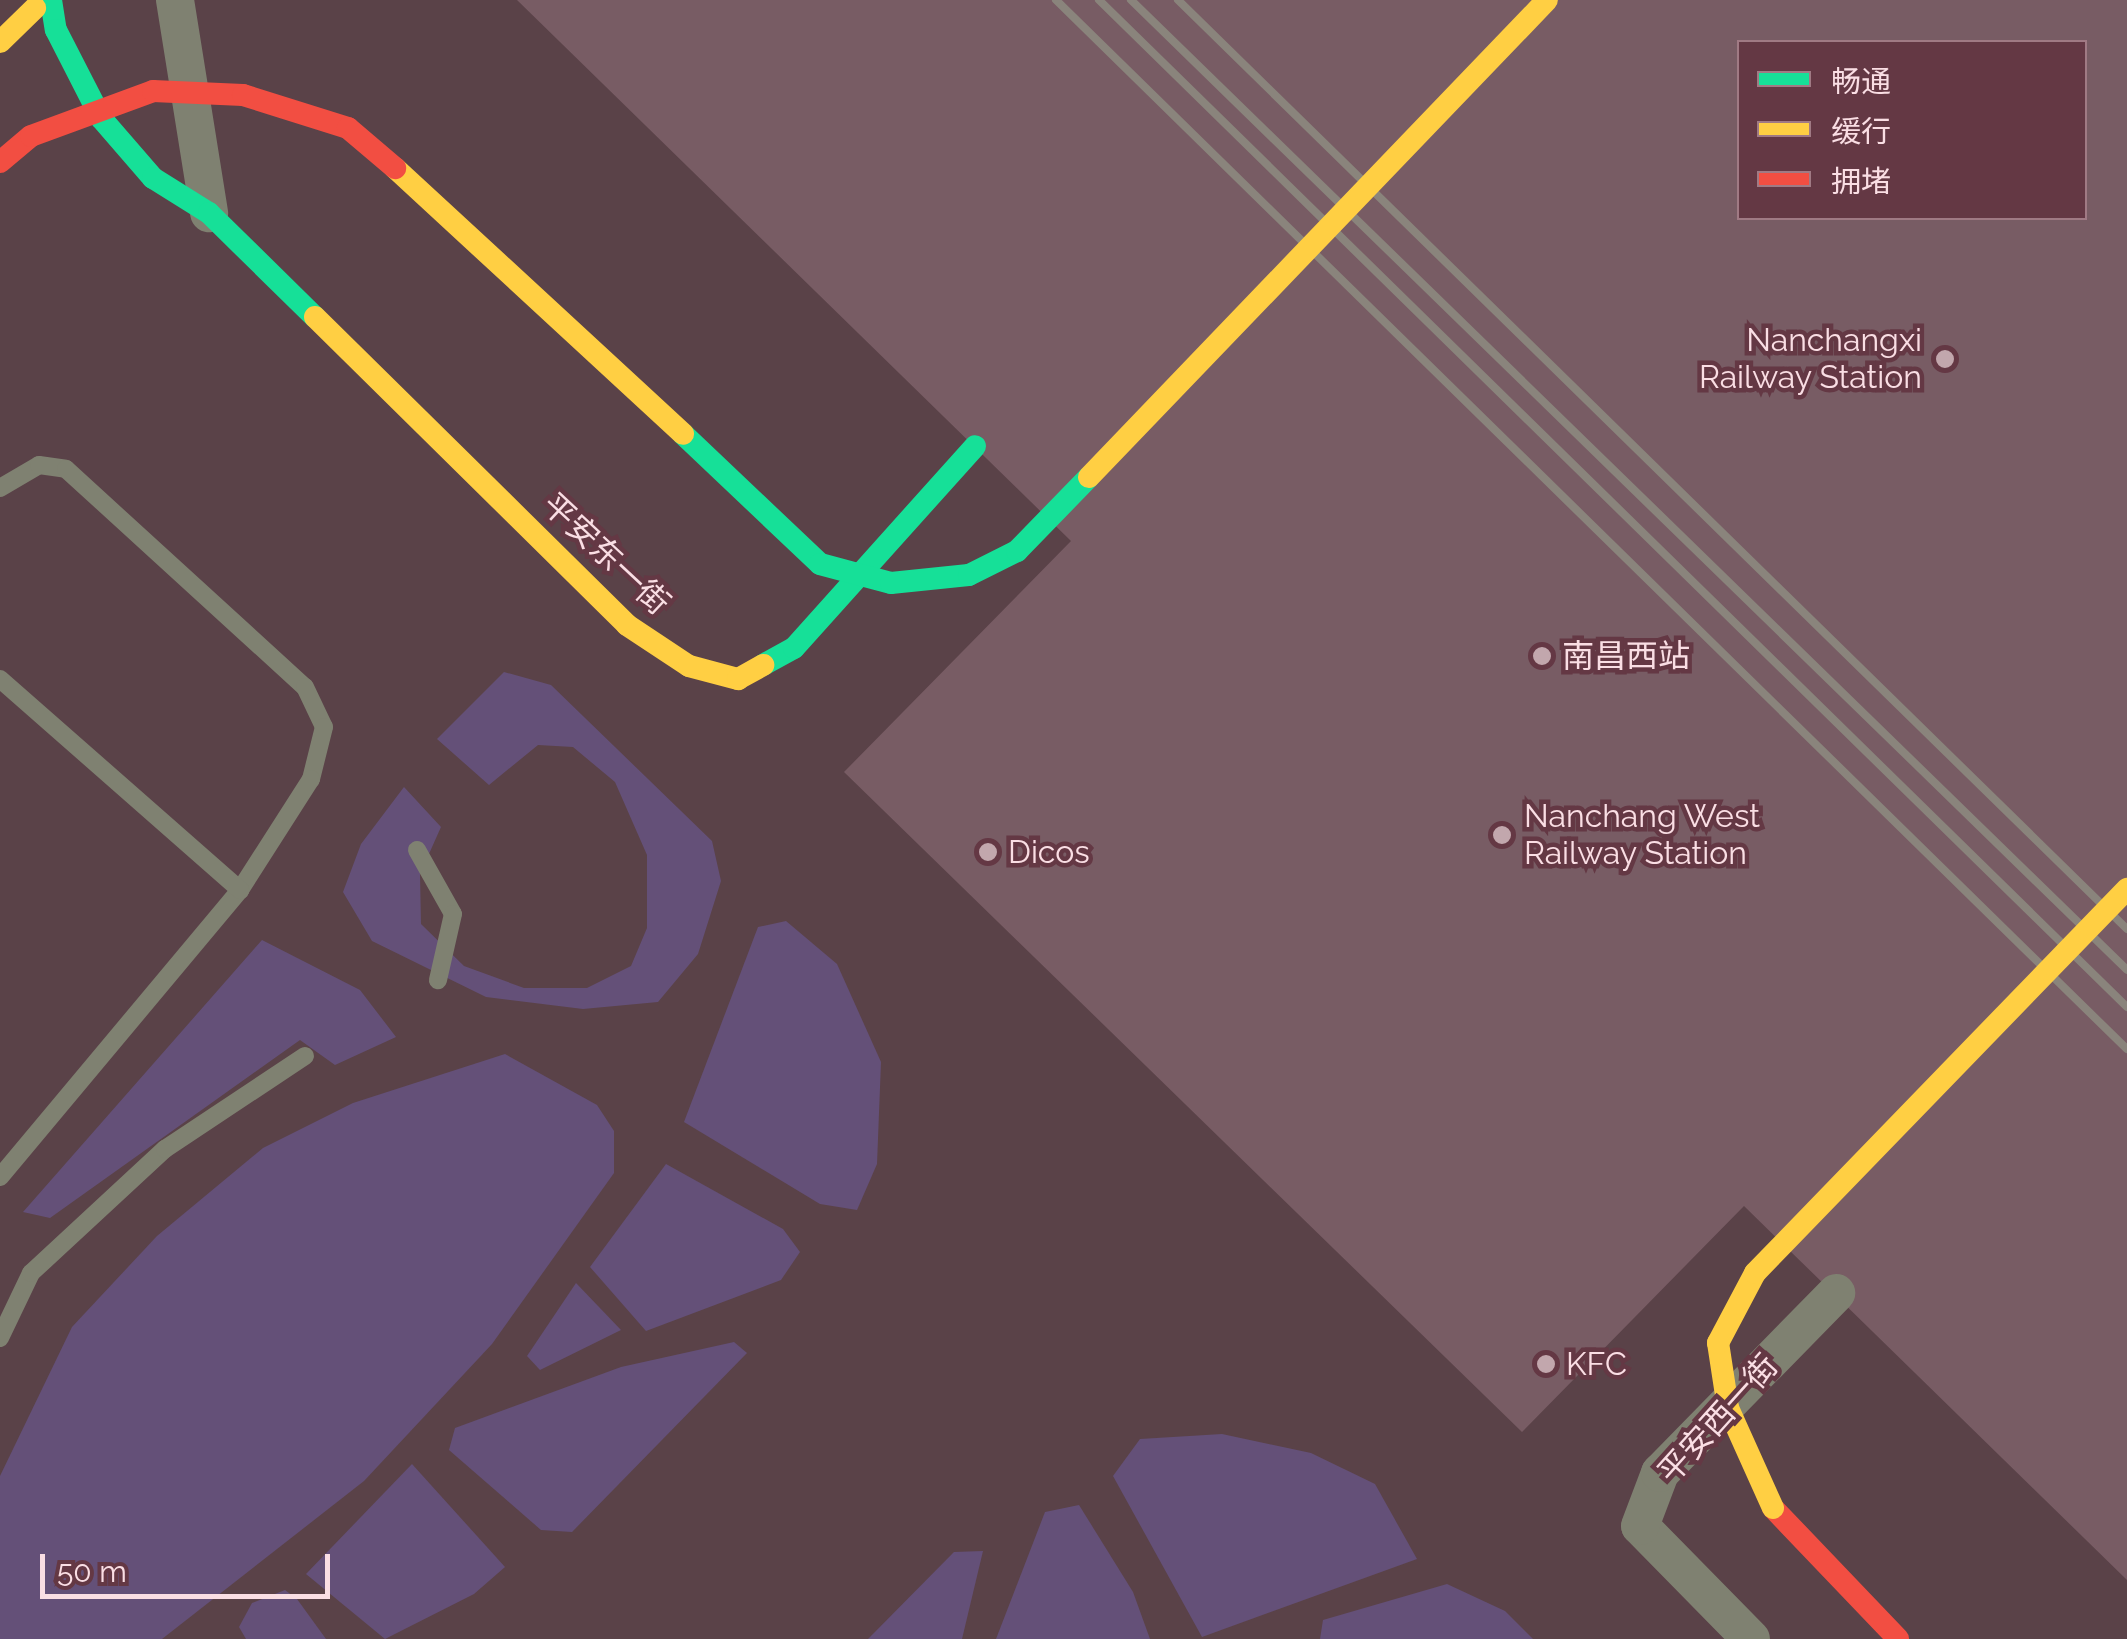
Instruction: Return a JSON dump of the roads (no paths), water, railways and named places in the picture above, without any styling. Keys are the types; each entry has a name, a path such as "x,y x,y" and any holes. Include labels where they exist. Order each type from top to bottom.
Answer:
{"street":[{"path":"175,0 209,213"},
{"path":"0,162 31,136 153,91 243,94 348,128 456,218 820,564 891,583 969,575 1017,551 1547,0"},
{"path":"0,42 43,4"},
{"name":"平安东一街","path":"43,4 101,118 153,178 209,213 627,625 689,666 738,679 794,648 975,446"},
{"path":"1898,1639 1773,1508 1728,1408 1718,1343 1754,1274 2127,888"},
{"name":"平安西一街","path":"1751,1639 1640,1526 1660,1473 1836,1293"}],"lane":[{"path":"0,488 39,465 66,469 305,687 324,727 318,760 240,890 0,1177"},
{"path":"0,679 240,890"},
{"path":"417,850 453,914 438,980"},
{"path":"0,1338 31,1272 166,1149 305,1056"}],"railway":[{"path":"1056,0 2127,1049"},
{"path":"1099,0 2127,1007"},
{"path":"1131,0 2127,970"},
{"path":"1178,0 2127,929"}],"place":[{"name":"Nanchangxi Railway Station","path":"1945,359"},
{"name":"南昌西站","path":"1542,656"},
{"name":"Nanchang West Railway Station","path":"1502,835"},
{"name":"Dicos","path":"988,852"},
{"name":"KFC","path":"1546,1364"}]}
